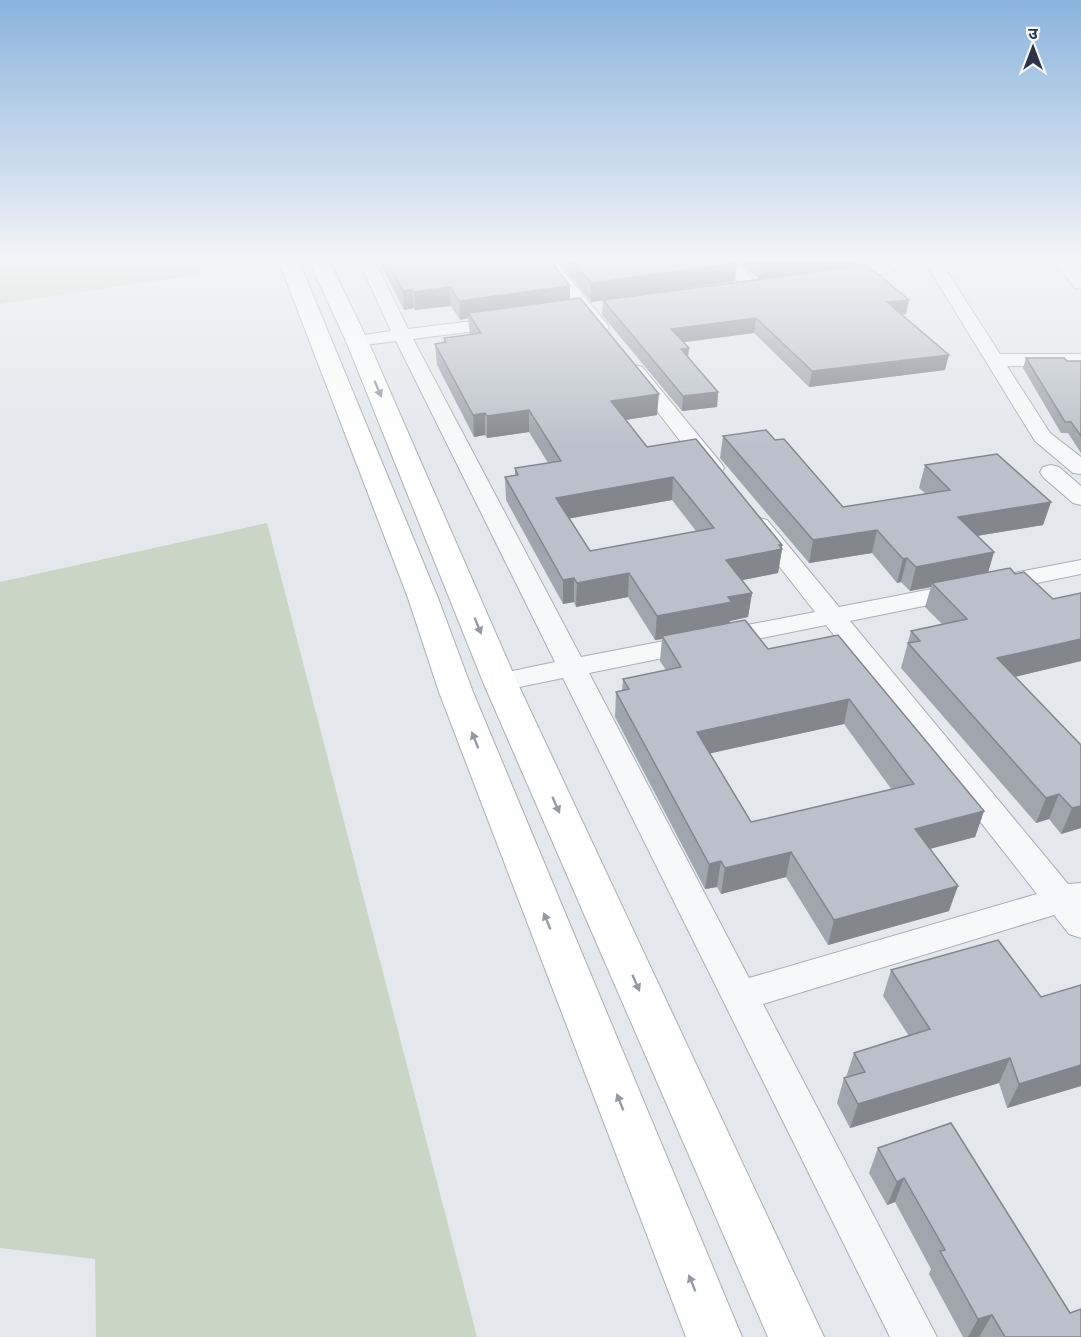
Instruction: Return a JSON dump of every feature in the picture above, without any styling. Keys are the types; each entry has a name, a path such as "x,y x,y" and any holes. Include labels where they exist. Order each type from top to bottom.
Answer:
{"street":[{"path":"313,321 423,598 456,692 714,1337"},
{"path":"348,321 464,591 500,682 796,1337"},
{"path":"396,321 914,1337"},
{"path":"357,341 506,321"},
{"path":"595,321 833,616 1075,906 739,996"},
{"path":"970,321 1042,437 1080,467"},
{"path":"994,360 1081,360"},
{"path":"1051,472 1081,498"},
{"path":"500,682 1081,567"},
{"path":"423,598 464,591"}],"green space":[{"path":"267,523 477,1337 96,1337 95,1259 0,1248 0,582"}],"building":[{"path":"473,321 599,321 659,394 611,401 647,447 696,439 782,545 779,545 782,549 726,560 752,593 728,597 732,602 657,616 629,573 577,583 574,578 563,580 505,477 518,475 515,468 561,461 529,410 487,416 485,413 473,415 435,344 446,342 444,338 481,333","holes":["673,477 714,528 590,551 556,498"]},
{"path":"621,321 730,321 671,329 689,348 681,349 718,392 683,396"},
{"path":"760,321 910,321 949,355 812,371"},
{"path":"1026,358 1064,358 1067,361 1081,361 1081,436 1071,422 1065,422"},
{"path":"766,430 775,440 784,439 843,507 950,490 925,465 997,454 1051,502 958,517 994,552 916,567 907,558 903,559 877,530 813,540 723,436"},
{"path":"1010,568 1015,574 1024,572 1053,599 1081,593 1081,639 997,658 1081,745 1081,806 1072,808 1059,794 1046,798 908,643 920,641 911,631 967,619 932,583"},
{"path":"745,620 768,649 838,635 984,811 915,829 958,886 834,920 791,852 725,868 721,861 709,864 616,692 629,689 623,679 681,667 662,636","holes":["849,699 914,784 751,822 697,732"]},
{"path":"998,940 1041,997 1081,985 1081,1065 1019,1084 1010,1058 858,1104 844,1078 865,1072 854,1053 930,1029 891,970"},
{"path":"951,1123 1070,1313 1081,1309 1081,1337 1005,1337 992,1315 978,1319 940,1251 945,1250 904,1178 897,1182 878,1148"}]}
